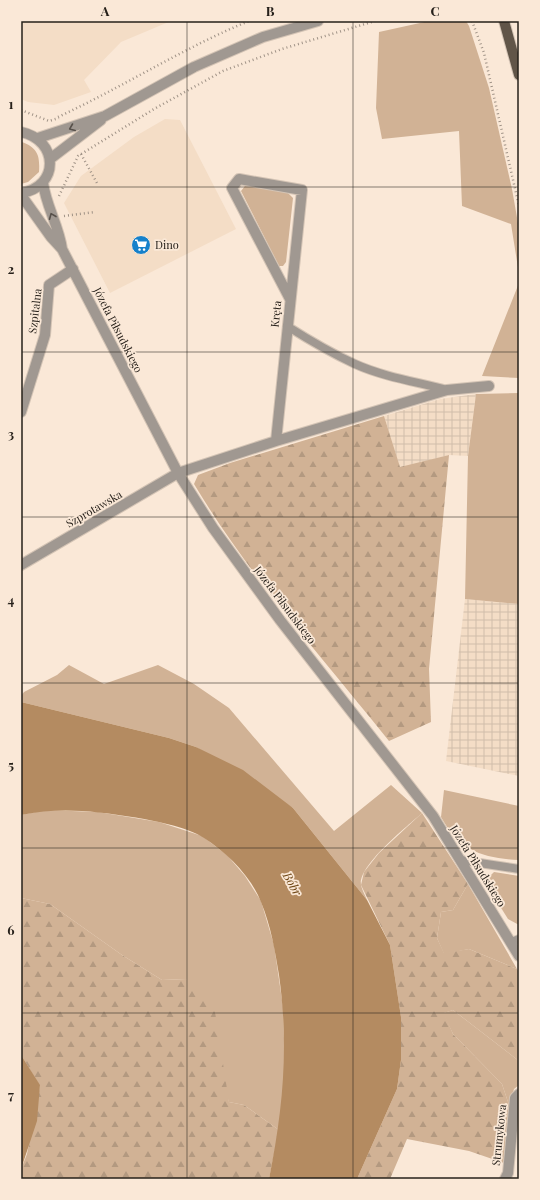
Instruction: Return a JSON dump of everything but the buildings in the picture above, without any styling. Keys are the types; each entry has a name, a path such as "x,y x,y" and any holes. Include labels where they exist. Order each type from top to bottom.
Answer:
{"main road":[{"path":"504,21 519,75"}],"street":[{"path":"38,138 105,116 194,67 263,38 318,21"},
{"path":"50,159 85,134 105,116"},
{"path":"21,132 38,138 44,144 50,159 49,172 43,183 36,188 21,194 51,237 62,249"},
{"name":"Kręta","path":"276,441 302,190 238,179 232,188 290,299"},
{"path":"43,183 48,206 60,234 62,249"},
{"name":"Józefa Piłsudskiego","path":"62,249 178,473 218,534 280,620 433,816 460,860 515,941 519,956"},
{"name":"Szpitalna","path":"21,412 45,335 49,285 73,269"},
{"path":"178,473 276,441 448,390 489,386"},
{"name":"Szprotawska","path":"21,565 178,473"},
{"name":"Strumykowa","path":"505,1179 508,1173 515,1098 519,1094"}],"lane":[{"path":"287,326 356,365 393,377 448,390"},
{"path":"460,860 519,869"}],"path":[{"path":"58,117 104,95 203,41 249,21"},
{"path":"48,206 56,202 78,156 154,109 223,70 282,49 375,21"},
{"path":"472,21 484,53 519,206"},
{"path":"81,154 97,183"},
{"path":"62,217 95,212"}],"shaded area":[{"path":"21,21 171,21 121,42 84,80 91,92 54,105 28,102 21,99"},
{"path":"165,119 180,120 236,229 110,293 64,203 81,176 134,137"},
{"path":"476,394 468,456 449,455 400,468 384,416 440,399"},
{"path":"465,599 519,604 519,776 446,761"}],"green space":[{"path":"429,21 466,21 469,26 489,88 512,189 519,229 519,274 511,224 462,206 459,131 382,139 376,108 379,32"},
{"path":"22,142 32,147 37,153 39,172 28,182 21,184 21,143"},
{"path":"245,186 287,192 293,198 286,262 283,266 279,266 241,191"},
{"path":"519,283 519,378 482,376"},
{"path":"519,393 519,604 465,599 468,456 476,394"},
{"path":"384,416 400,467 449,455 429,669 431,722 389,741 262,584 215,518 194,484 198,475 230,463"},
{"path":"69,665 104,684 158,665 194,684 229,708 334,831 391,785 422,813 385,846 367,867 362,877 361,885 367,900 293,808 196,747 169,738 21,702 21,696 24,692 57,675"},
{"path":"444,790 519,806 519,860 483,854 464,845 456,838 448,829 441,817"},
{"path":"45,810 98,812 159,822 202,836 227,855 245,876 261,901 274,945 283,1007 285,1070 279,1130 244,1105 229,1102 186,979 162,980 122,955 50,904 21,898 21,815"},
{"path":"422,813 468,884 453,910 441,912 437,938 444,953 469,949 517,969 519,972 519,1061 453,1010 444,1013 453,1034 502,1084 509,1105 504,1163 469,1151 407,1139 390,1179 357,1179 397,1089 401,1060 401,1017 390,945 361,885 364,872 379,853"},
{"path":"494,872 519,876 519,925 508,919 488,887 489,877"},
{"path":"468,884 517,969 469,949 444,954 437,938 441,912 453,910"},
{"path":"21,898 50,904 122,955 162,980 186,979 213,999 229,1102 244,1105 279,1130 269,1179 21,1179 21,1169 27,1154 40,1086 21,1055"},
{"path":"453,1010 519,1061 519,1085 514,1089 509,1105 502,1084 453,1034 443,1013"}],"water":[{"name":"Bóbr","path":"21,702 169,738 196,747 243,770 293,808 367,900 390,945 401,1017 401,1060 397,1089 357,1179 269,1179 281,1103 284,1027 279,975 272,938 257,892 245,874 230,858 213,844 189,830 179,827 140,818 90,812 49,811 21,815"},
{"path":"21,1055 40,1085 37,1121 21,1169"}],"place":[{"name":"Dino","path":"141,245"}]}
